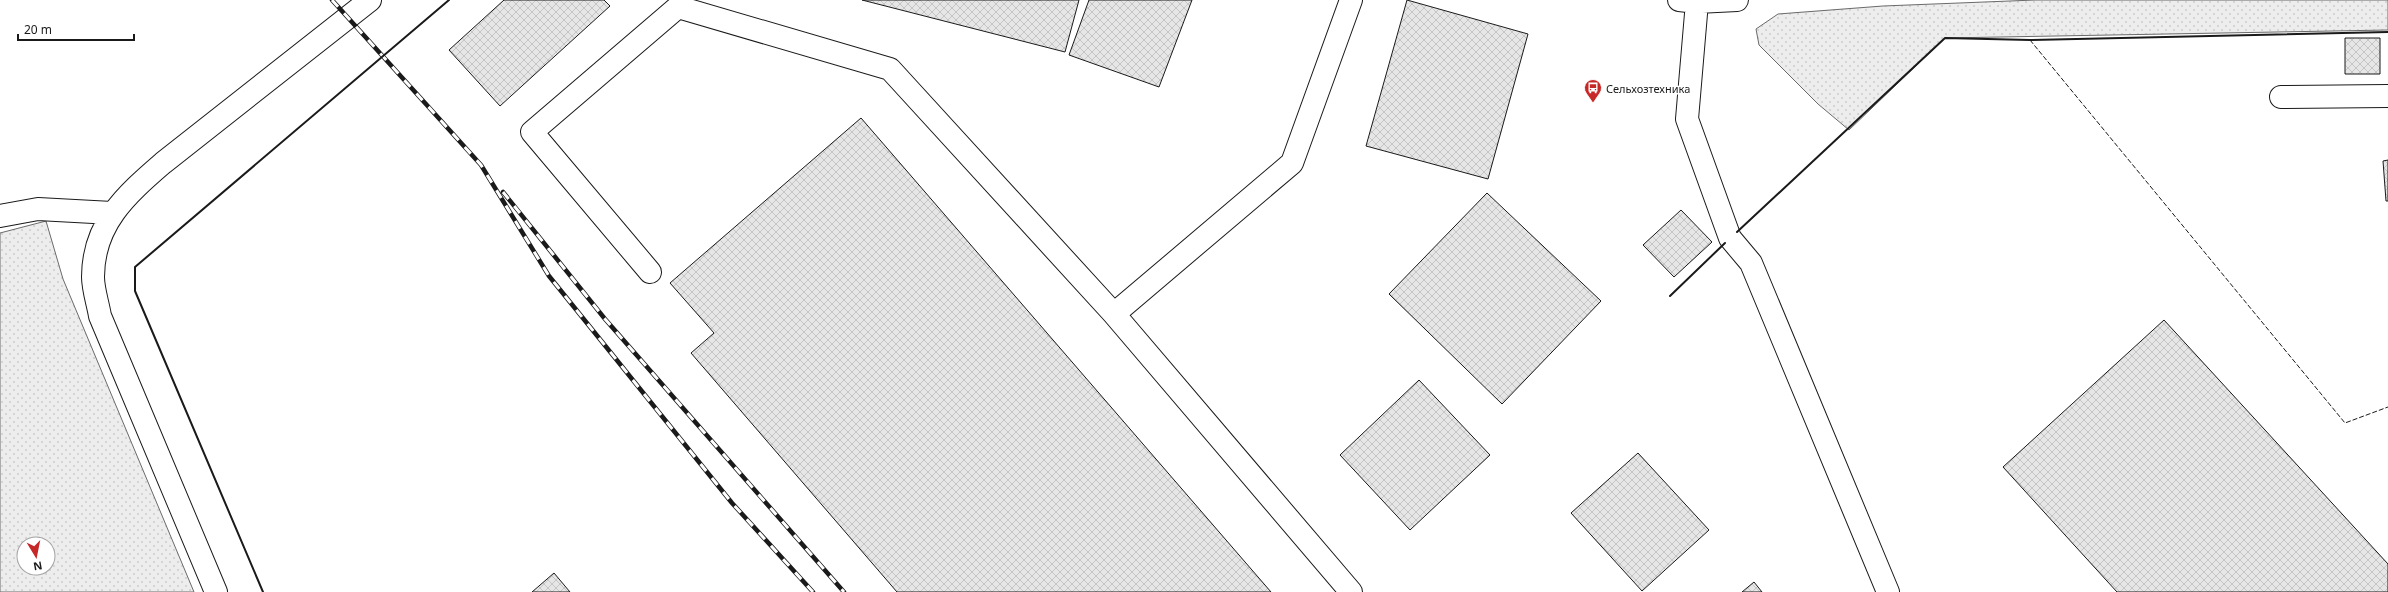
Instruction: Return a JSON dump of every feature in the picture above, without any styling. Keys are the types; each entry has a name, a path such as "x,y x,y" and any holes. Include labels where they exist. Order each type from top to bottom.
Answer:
{"street":[{"path":"216,592 100,316 93,277 96,243 112,213 132,190 163,162 370,0"},
{"path":"1114,314 1292,163 1351,0"},
{"path":"1737,0 1688,1 1687,119 1730,238 1751,263 1888,592"},
{"path":"650,272 532,132 678,7 890,68 1114,314 1351,592"},
{"path":"2280,97 2388,96"},
{"path":"0,216 38,209 112,213"}],"shaded area":[{"path":"2035,0 2388,0 2388,30 1945,38 1849,130 1818,104 1759,45 1756,29 1778,14 1883,6"},
{"path":"46,221 63,279 194,592 0,592 0,233"}],"building":[{"path":"504,0 604,0 610,6 500,106 449,50"},
{"path":"862,0 1079,0 1065,52"},
{"path":"1089,0 1192,0 1159,87 1069,55"},
{"path":"1407,0 1528,34 1488,179 1366,146"},
{"path":"2345,38 2380,38 2380,74 2345,74"},
{"path":"861,118 1271,592 897,592 691,353 714,333 670,283"},
{"path":"2388,160 2388,201 2386,201 2383,161"},
{"path":"1487,193 1601,301 1502,404 1389,294"},
{"path":"1681,210 1712,242 1674,277 1643,245"},
{"path":"2164,320 2388,564 2388,592 2117,592 2003,467"},
{"path":"1419,380 1490,455 1410,530 1340,455"},
{"path":"1638,453 1709,530 1642,591 1571,513"},
{"path":"554,573 570,592 532,592"},
{"path":"1754,582 1762,592 1742,592"}],"railway":[{"path":"332,0 481,165 549,276 732,503 813,592"},
{"path":"503,192 605,319 844,592"}],"fence":[{"path":"2030,40 2345,423 2388,407"}],"wall":[{"path":"263,592 135,291 135,267 449,0"},
{"path":"1737,232 1945,38 2030,40 2388,32"},
{"path":"1670,296 1725,243"}],"place":[{"name":"Сельхозтехника","path":"1593,103"}]}
